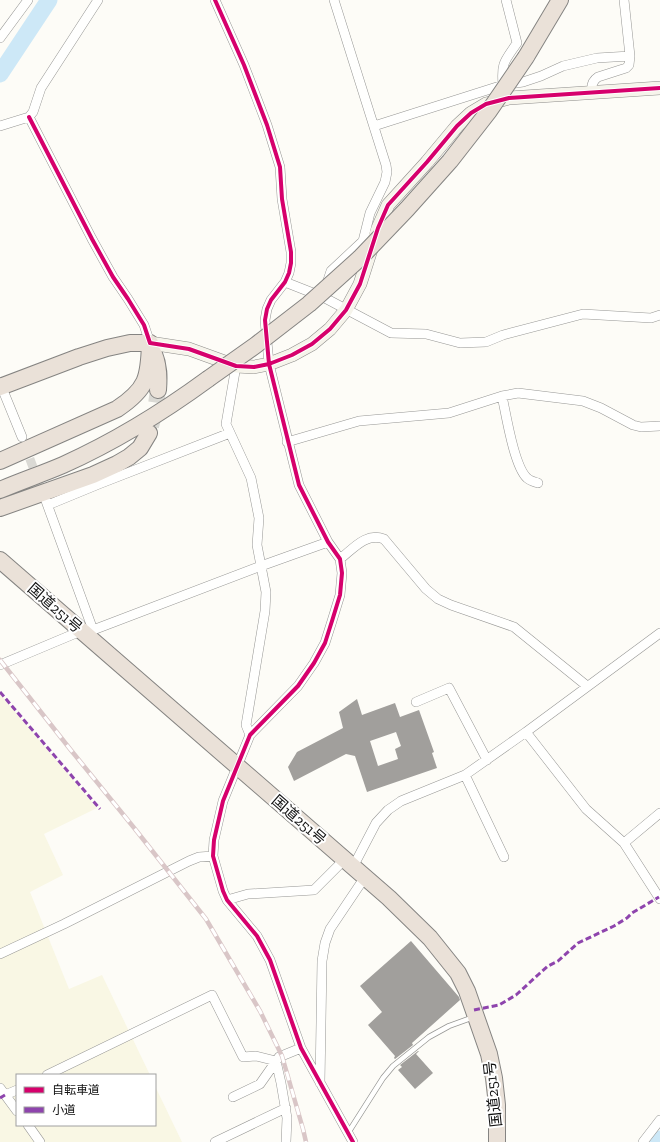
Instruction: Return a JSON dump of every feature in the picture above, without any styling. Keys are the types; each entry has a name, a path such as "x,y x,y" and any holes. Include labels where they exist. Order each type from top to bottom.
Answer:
{"highway":[{"path":"0,490 63,464 140,426 170,407 256,345 309,304 360,258 450,161 489,110 526,57 560,0"},
{"path":"0,385 108,348 130,343 150,343"},
{"path":"150,343 157,361 159,375 158,390"},
{"path":"0,461 117,408 130,400 141,389 146,378 149,367 150,343"},
{"path":"0,480 140,426"},
{"path":"0,508 93,475 129,457 140,448 140,426"},
{"name":"国道251号","path":"0,560 87,632 412,919 434,942 458,973 467,991 489,1054 494,1078 497,1105 497,1142"}],"street":[{"path":"0,38 28,0"},
{"path":"0,126 28,117 33,112 41,88 98,0"},
{"path":"216,0 244,65 267,125 280,167 282,199 291,257 289,273 285,282 271,300 267,309 265,320 269,364 299,485 328,542 340,560 342,573 340,595 324,643 314,663 298,686 250,735 236,765 218,820 214,840 213,856 222,891 227,900 257,936 270,960 301,1048 320,1085 353,1142"},
{"path":"323,297 331,271 363,241 370,213 385,182 387,172 334,0"},
{"path":"503,85 503,64 517,43 506,0"},
{"path":"592,92 594,79 626,68 630,63 624,0"},
{"path":"374,126 503,85 523,82 563,66 597,58 630,56"},
{"path":"28,117 113,277 144,325 150,343 189,349 236,366 254,367 269,364 292,355 312,344 330,329 346,310 360,284 378,228 388,205 457,126 471,113 486,104 509,98 660,88"},
{"path":"285,282 323,297 391,333 426,334 460,343 486,342 503,335 583,314 651,318 660,315"},
{"path":"236,366 226,424 251,478 259,518 257,545 266,592 266,611 246,725 250,735"},
{"path":"0,385 22,437"},
{"path":"288,442 359,421 448,413 502,396 528,394 583,401 602,408 641,428 660,426"},
{"path":"502,396 516,458 522,472 527,478 538,483"},
{"path":"87,632 47,503 230,433"},
{"path":"340,560 365,539 372,536 384,539 426,589 438,599 514,627 587,686"},
{"path":"0,664 328,542"},
{"path":"320,1085 322,961 325,943 354,868 376,823 388,810 401,801 466,775 660,633"},
{"path":"416,702 449,688 487,760"},
{"path":"526,732 586,809 624,842 660,899"},
{"path":"466,775 504,858"},
{"path":"624,842 660,813"},
{"path":"0,954 189,860 199,857 213,856"},
{"path":"227,900 248,894 314,890 354,868"},
{"path":"49,1074 212,995 243,1057 256,1056 276,1061"},
{"path":"233,1097 260,1084 279,1057 301,1048"},
{"path":"276,1061 288,1118 286,1142"},
{"path":"16,1090 3,1092 16,1110"},
{"path":"215,1142 286,1108"},
{"path":"643,1142 660,1120"},
{"path":"29,1126 40,1142"}],"lane":[{"path":"348,1133 383,1078 393,1066 429,1037 449,1026 476,1016"}],"shaded area":[{"path":"0,694 97,808 44,834 63,875 30,892 69,989 102,975 150,1074 16,1074 16,1126 156,1126 156,1088 182,1142 0,1142"}],"building":[{"path":"357,699 362,715 395,703 400,717 419,710 434,752 432,753 437,768 367,792 355,756 346,754 294,781 288,767 297,752 343,728 339,712","holes":["396,732 401,746 395,749 398,759 378,766 370,741"]},
{"path":"411,941 460,1000 412,1043 413,1045 395,1059 395,1056 368,1025 382,1012 360,986"},
{"path":"418,1051 416,1054 433,1073 415,1089 398,1070 402,1067 400,1065"}],"waterway":[{"path":"0,74 49,0"}],"tunnel":[{"path":"151,426 155,412 158,390"},
{"path":"25,446 44,496"}],"railway":[{"path":"0,660 206,919 260,1011 282,1056 306,1142"}],"marked path":[{"path":"0,692 100,809"},
{"path":"474,1010 499,1005 516,995 548,966 558,961 578,943 614,926 659,897"},
{"path":"0,1098 5,1095"}],"cycle path":[{"path":"215,0 244,65 267,125 280,167 282,199 291,252 291,263 285,282 271,300 267,309 265,320 269,364 299,485 328,542 340,559 342,573 340,595 332,621 325,643 314,663 298,686 250,735 223,801 214,840 213,856 227,900 257,936 270,960 301,1048 353,1142"},
{"path":"29,117 113,277 144,325 150,343 189,349 236,366 254,367 269,364 292,355 312,344 330,329 346,310 360,284 378,228 388,205 457,126 471,113 486,104 509,98 660,88"}]}
